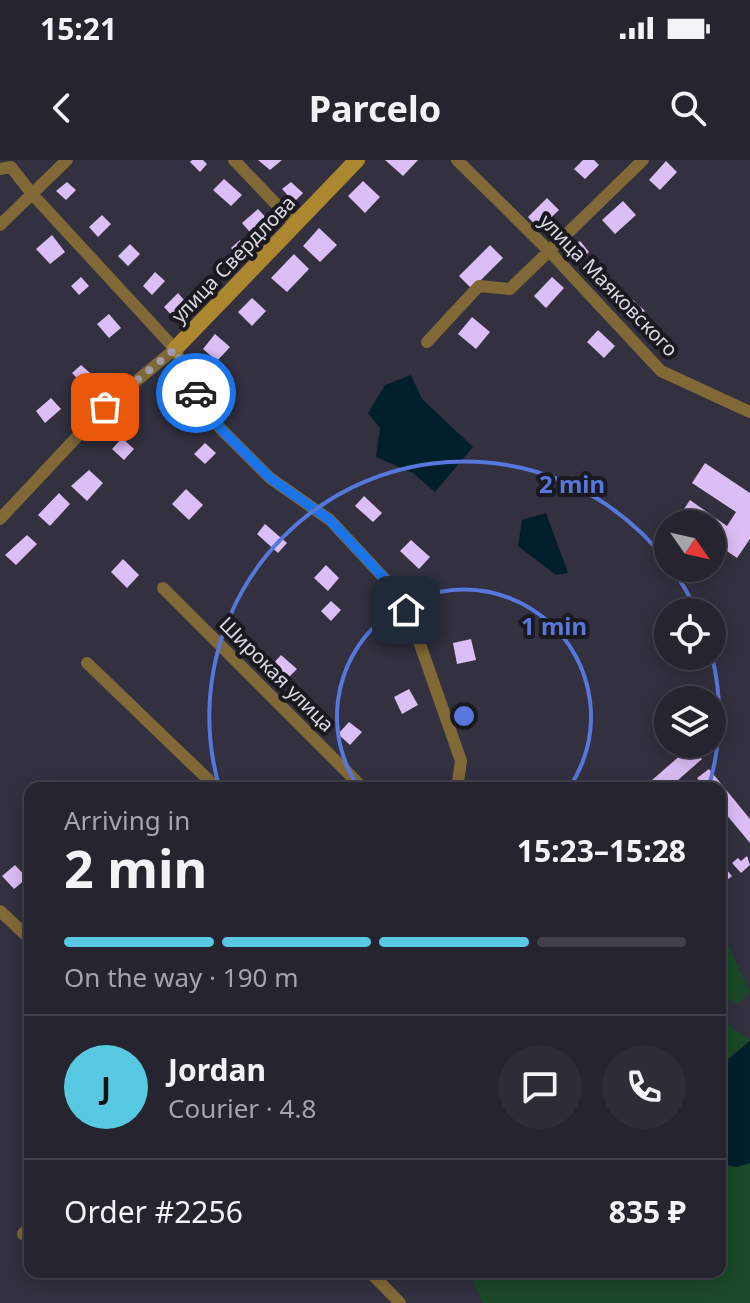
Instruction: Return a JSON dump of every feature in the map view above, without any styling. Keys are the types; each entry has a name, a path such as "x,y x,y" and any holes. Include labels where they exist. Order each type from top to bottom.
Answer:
{"street":[{"path":"0,225 67,160"},
{"path":"234,160 294,223"},
{"name":"улица Свердлова","path":"0,519 105,407 175,349 357,160"},
{"name":"улица Маяковского","path":"457,160 549,251 661,371 750,412"},
{"path":"427,342 479,286 510,289 643,160"},
{"path":"5,165 175,349 202,406 221,429 270,478 330,520 398,593 414,627 461,761 458,782"},
{"name":"Широкая улица","path":"163,588 357,782"},
{"path":"87,663 211,782"},
{"path":"0,911 24,933"},
{"path":"376,1278 400,1303"}],"green space":[{"path":"726,941 750,992 739,1004 726,998"},
{"path":"726,1023 750,1040 726,1061"},
{"path":"750,1163 750,1303 483,1303 472,1278 726,1278 726,1165 737,1167"}],"water":[{"path":"411,375 422,399 473,447 435,492 413,473 376,457 380,428 368,413 385,385"},
{"path":"546,513 568,573 556,575 518,546 522,520"},
{"path":"750,1041 750,1163 737,1167 726,1165 726,1061"}],"building":[{"path":"203,160 207,164 200,172 190,162"},
{"path":"258,160 282,160 270,170"},
{"path":"385,160 418,160 403,176"},
{"path":"583,160 594,160 599,165 585,179 574,169"},
{"path":"666,161 677,172 660,190 649,180"},
{"path":"224,179 242,195 231,206 213,190"},
{"path":"363,181 380,197 365,213 348,196"},
{"path":"67,182 76,190 66,200 56,191"},
{"path":"291,182 303,193 294,202 282,189"},
{"path":"547,198 559,210 539,229 528,217"},
{"path":"623,201 636,215 615,234 602,220"},
{"path":"258,209 271,223 255,238 242,223"},
{"path":"102,215 111,224 98,237 89,227"},
{"path":"319,228 337,245 320,262 303,246"},
{"path":"52,235 65,252 50,264 36,249"},
{"path":"240,240 248,247 239,257 231,248"},
{"path":"580,241 589,252 580,260 571,249"},
{"path":"130,244 140,254 128,266 118,256"},
{"path":"490,245 503,258 472,289 459,276"},
{"path":"294,254 309,269 287,292 271,278"},
{"path":"155,272 165,281 152,295 143,286"},
{"path":"81,277 89,286 79,295 71,286"},
{"path":"552,277 564,288 546,308 534,296"},
{"path":"178,293 190,307 176,320 164,307"},
{"path":"252,298 266,311 252,326 238,312"},
{"path":"632,299 645,311 634,322 622,310"},
{"path":"109,314 121,328 109,338 97,324"},
{"path":"472,317 490,332 476,349 458,334"},
{"path":"598,330 615,346 604,358 587,342"},
{"path":"215,334 230,347 217,361 203,349"},
{"path":"81,365 97,379 87,388 72,373"},
{"path":"51,398 61,409 45,423 36,411"},
{"path":"174,399 181,410 169,417 162,406"},
{"path":"122,438 134,449 124,460 112,449"},
{"path":"205,443 216,453 205,464 194,454"},
{"path":"705,463 750,493 750,539 737,558 726,551 726,525 736,512 692,483"},
{"path":"89,470 103,483 87,501 71,486"},
{"path":"186,489 203,505 189,520 172,504"},
{"path":"59,493 70,504 50,526 38,515"},
{"path":"364,496 382,513 373,522 355,506"},
{"path":"690,500 704,510 683,510"},
{"path":"265,524 287,543 278,553 257,534"},
{"path":"27,535 37,544 16,565 5,555"},
{"path":"411,540 430,557 419,569 400,551"},
{"path":"123,559 139,575 127,588 111,572"},
{"path":"326,565 339,578 328,591 314,578"},
{"path":"331,601 341,610 331,621 321,611"},
{"path":"471,639 476,660 457,664 453,643"},
{"path":"281,655 297,669 286,680 271,666"},
{"path":"409,689 418,705 402,714 394,697"},
{"path":"349,722 362,732 350,745 338,734"},
{"path":"677,758 701,758 702,759 676,782 650,782"},
{"path":"709,769 720,782 700,782 697,778"},
{"path":"726,790 750,819 750,843 726,814"},
{"path":"747,856 750,865 741,873 732,863"},
{"path":"15,865 24,875 24,881 14,889 2,876"}],"way so far":[{"path":"105,407 175,349 196,393"}],"route":[{"path":"196,393 202,406 221,429 270,478 330,520 398,593 406,610"}]}
